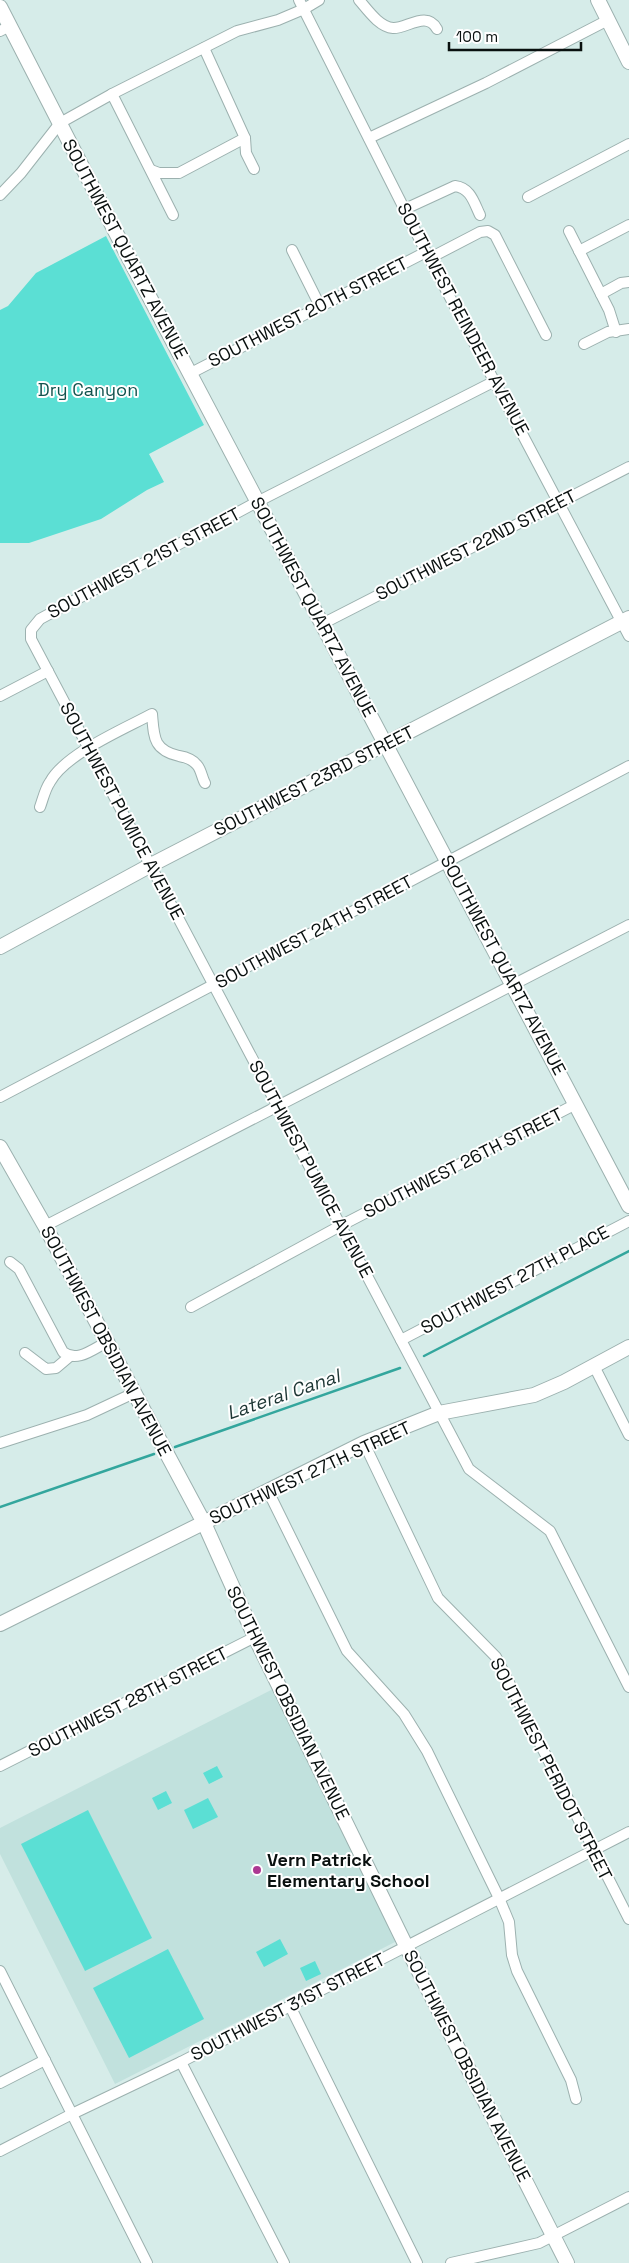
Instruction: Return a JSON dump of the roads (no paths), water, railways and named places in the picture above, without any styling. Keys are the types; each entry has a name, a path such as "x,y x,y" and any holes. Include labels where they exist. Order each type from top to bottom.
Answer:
{"street":[{"path":"0,195 60,124 112,94 237,31 278,20 302,5 319,0"},
{"path":"360,0 382,24 393,28 417,20 435,25 437,29"},
{"path":"598,0 629,62"},
{"name":"SOUTHWEST REINDEER AVENUE","path":"302,5 428,255 560,503 625,620 629,636"},
{"name":"SOUTHWEST QUARTZ AVENUE","path":"0,7 5,28 60,124 629,1206"},
{"path":"369,138 486,83 608,20"},
{"path":"204,48 245,138 246,153 254,169"},
{"path":"112,94 173,215"},
{"path":"151,170 159,173 180,173 245,138"},
{"path":"528,197 629,144"},
{"path":"404,209 455,186 467,190 480,215"},
{"path":"579,251 629,225"},
{"name":"SOUTHWEST 20TH STREET","path":"190,373 320,306 428,255 480,232 488,231 495,235 546,335"},
{"path":"569,231 609,310 616,332"},
{"path":"292,250 320,306"},
{"path":"601,294 621,283 629,282"},
{"path":"584,344 608,332 629,329"},
{"name":"SOUTHWEST 21ST STREET","path":"34,623 258,502 495,381"},
{"name":"SOUTHWEST 22ND STREET","path":"322,624 629,467"},
{"name":"SOUTHWEST 23RD STREET","path":"0,946 151,865 625,620"},
{"name":"SOUTHWEST PUMICE AVENUE","path":"34,623 31,630 32,639 48,671 468,1469 550,1531 629,1687"},
{"path":"0,696 48,671"},
{"path":"40,807 50,781 65,764 152,714 155,739 160,748 175,755 186,757 197,764 205,783"},
{"name":"SOUTHWEST 24TH STREET","path":"0,1097 629,766"},
{"path":"45,1226 629,925"},
{"name":"SOUTHWEST 26TH STREET","path":"191,1307 340,1226 576,1104"},
{"name":"SOUTHWEST OBSIDIAN AVENUE","path":"2,1154 45,1226 204,1524 255,1637 406,1946 567,2263"},
{"name":"SOUTHWEST 27TH PLACE","path":"401,1340 629,1220"},
{"path":"10,1262 19,1269 63,1352 69,1357 77,1357 107,1342"},
{"name":"SOUTHWEST 27TH STREET","path":"0,1624 364,1443 439,1413 534,1395 629,1347"},
{"path":"26,1353 46,1369 56,1368 69,1357"},
{"path":"594,1366 629,1435"},
{"path":"0,1443 87,1415 134,1393"},
{"name":"SOUTHWEST PERIDOT STREET","path":"364,1443 438,1598 496,1657 629,1919"},
{"path":"268,1492 347,1651 404,1714 426,1750 499,1898 509,1922 512,1955 517,1971 571,2080 576,2099"},
{"name":"SOUTHWEST 28TH STREET","path":"0,1766 255,1637"},
{"name":"SOUTHWEST 31ST STREET","path":"0,2151 181,2062 629,1832"},
{"path":"0,1971 147,2263"},
{"path":"290,2006 417,2263"},
{"path":"0,2083 45,2060"},
{"path":"181,2062 284,2263"},
{"path":"451,2263 522,2248 554,2237 629,2196"}],"waterway":[{"name":"Lateral Canal","path":"424,1356 629,1251"},
{"name":"Lateral Canal","path":"175,1447 400,1368"},
{"name":"Lateral Canal","path":"0,1507 154,1454"}],"place":[{"name":"Vern Patrick Elementary School","path":"257,1870"}],"park label":[{"name":"Dry Canyon","path":"88,390"}]}
